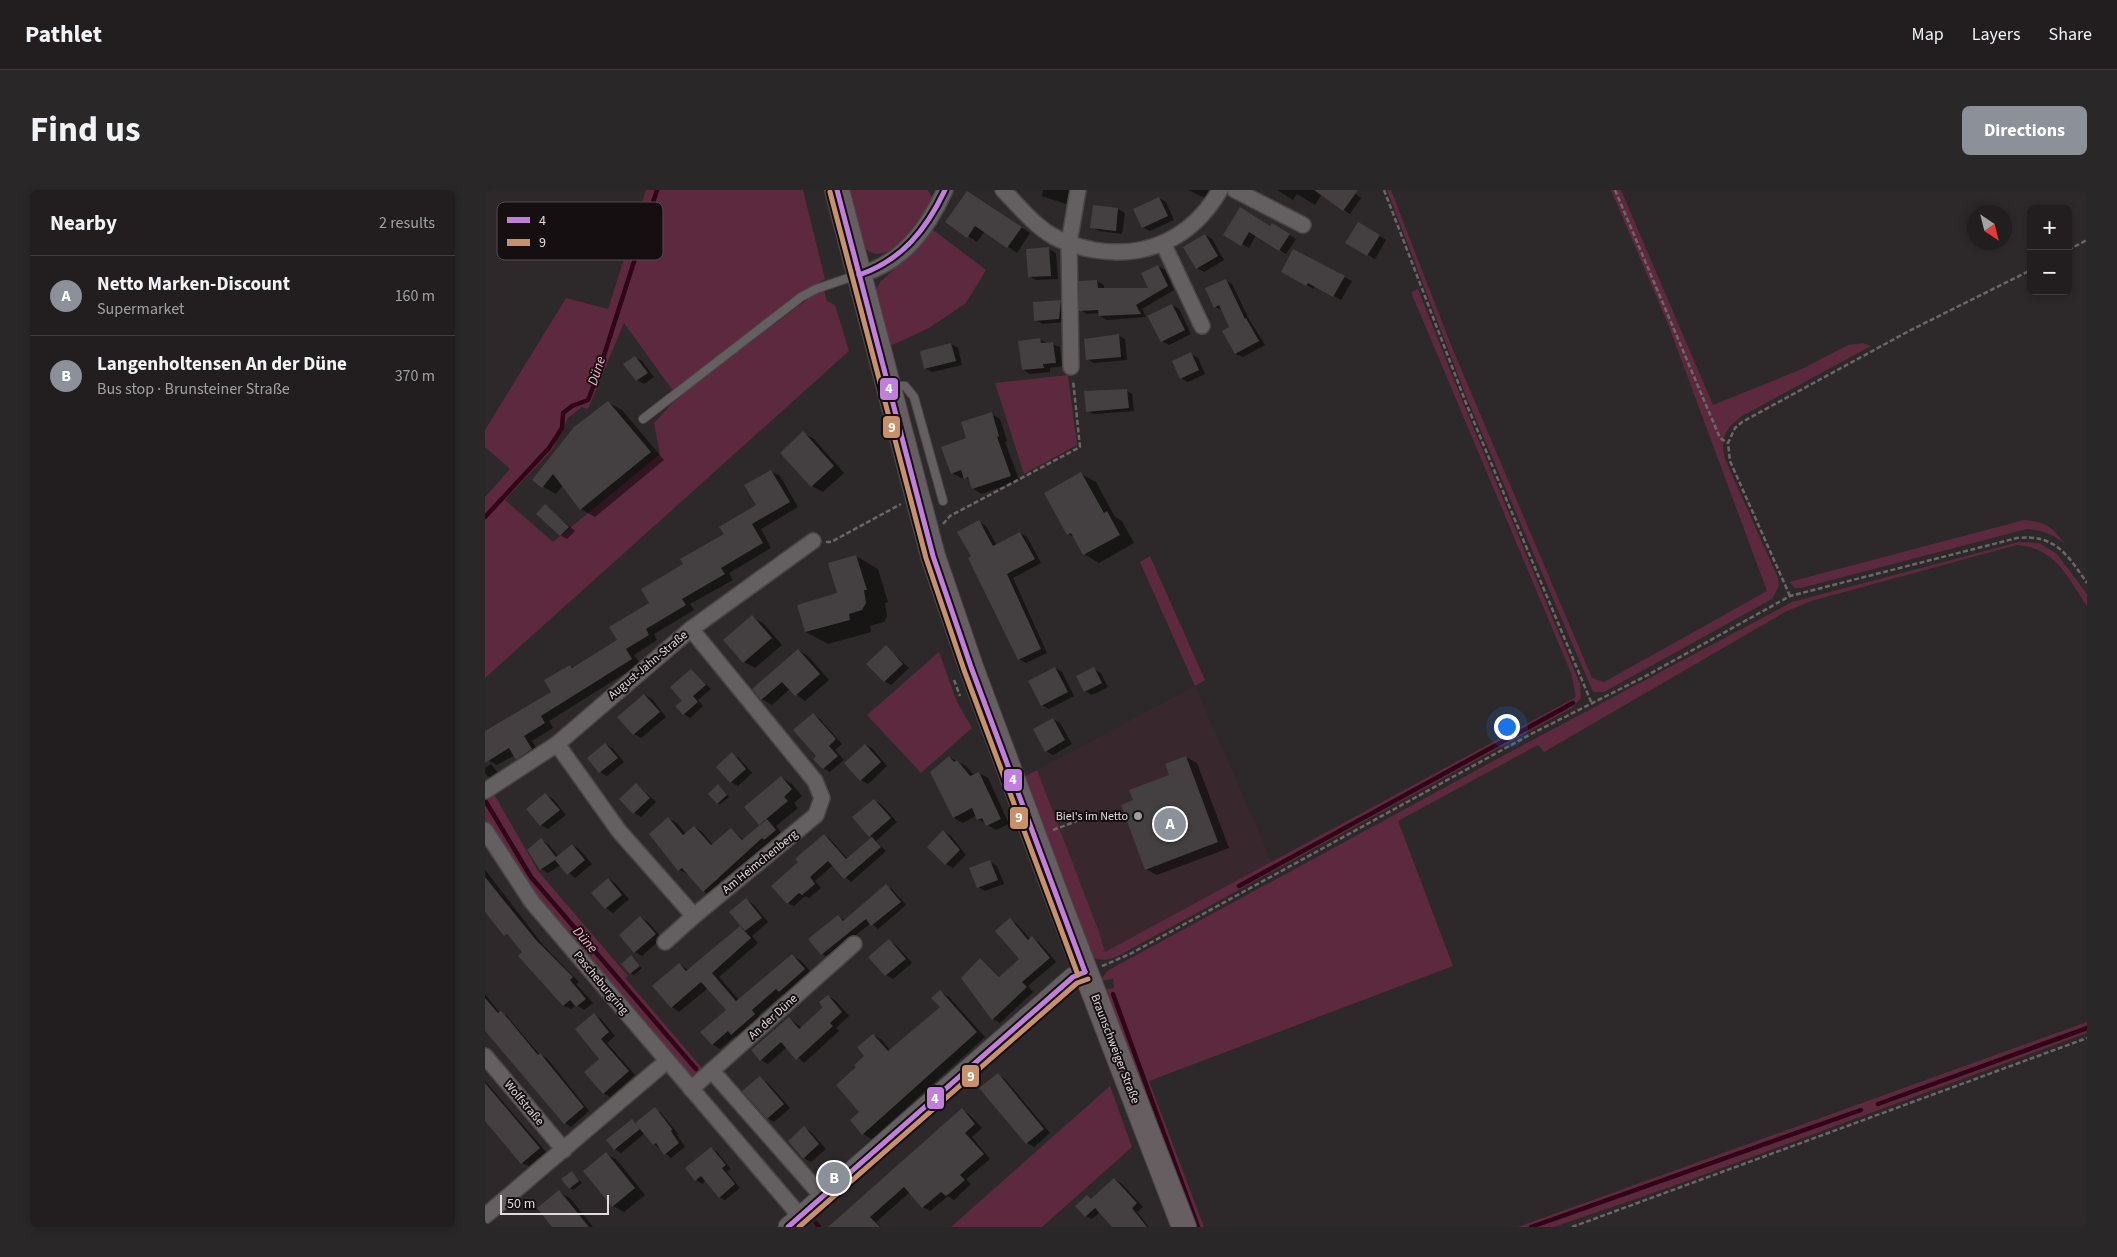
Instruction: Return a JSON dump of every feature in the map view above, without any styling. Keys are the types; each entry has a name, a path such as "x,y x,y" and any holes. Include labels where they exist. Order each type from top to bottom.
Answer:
{"main road":[{"name":"Braunschweiger Straße","path":"837,190 926,534 974,675 1085,972 1184,1227"}],"street":[{"path":"859,275 876,270 905,250 923,231 945,190"},
{"path":"1003,190 1047,233 1080,247 1119,252 1141,251 1163,243 1197,221 1221,190"},
{"path":"1071,367 1069,243 1079,190"},
{"path":"1235,190 1303,225"},
{"path":"1163,243 1202,326"},
{"name":"August-Jahn-Straße","path":"485,791 557,744 691,629 813,542"},
{"name":"Am Heimchenberg","path":"665,942 816,815 822,798 815,781 691,629"},
{"path":"557,744 607,817 694,916"},
{"name":"Pascheburgring","path":"485,830 531,902 691,1089 794,1222"},
{"name":"An der Düne","path":"691,1089 854,944"},
{"path":"794,1222 1073,977 1085,972"},
{"name":"Wolfstraße","path":"485,1056 564,1150"},
{"path":"485,1216 667,1061"},
{"path":"712,1071 822,1196"}],"lane":[{"path":"643,419 801,297 816,289 859,275"},
{"path":"887,386 905,386 914,397 943,501"}],"path":[{"path":"1385,190 1466,403 1592,704"},
{"path":"1615,190 1720,438 1728,442"},
{"path":"2072,248 2087,240"},
{"path":"1790,596 1777,563 1730,461 1728,442 1735,428 1771,404 1909,331 2027,272"},
{"path":"926,534 937,531 950,516 1080,447 1071,367"},
{"path":"813,542 831,542 902,503"},
{"path":"1085,972 1130,954 1525,738 1592,704 1790,596 2008,540 2032,536 2049,541 2058,547 2087,583"},
{"path":"1572,1227 2087,1038"}],"shaded area":[{"path":"646,190 803,190 825,279 801,293 673,391 624,323 588,409 582,407 568,418 552,450 505,500 553,542 660,454 654,423 678,397 809,298 824,290 827,301 835,305 849,351 485,678 485,497 510,469 485,447 485,430 566,298 608,309 624,260 663,260 663,202 642,202"},
{"path":"845,190 928,190 932,198 911,231 901,242 880,254 870,252 857,237"},
{"path":"1387,190 1391,190 1451,345 1592,678 1604,682 1767,591 1668,324 1611,190 1621,190 1713,405 1802,369 1848,345 1863,343 1871,346 1742,416 1731,425 1725,434 1723,446 1725,459 1778,578 1779,586 1772,599 1604,692 1593,692 1468,401"},
{"path":"932,229 986,270 966,303 929,328 888,347 873,294 881,281 916,250"},
{"path":"1418,289 1468,415 1580,684 1581,698 1572,708 1116,957 1105,960 1092,958 1022,778 1037,770 1105,952 1576,697 1571,673 1411,292"},
{"path":"1068,375 1077,445 1024,474 995,383"},
{"path":"2024,520 2048,526 2065,544 2047,533 2027,529 1801,588 1795,588 1789,582"},
{"path":"2019,542 2039,543 2057,554 2087,594 2087,606 2066,575 2051,558 2030,547 2017,545 1811,601 1785,612 1544,752 1538,745 1398,821 1453,966 1149,1081 1204,1227 1192,1227 1103,993 1107,989 1114,988 1113,979 1100,981 1107,971 1508,753 1792,602"},
{"path":"1150,556 1205,680 1195,686 1140,562"},
{"path":"939,652 957,702 972,728 921,773 867,715"},
{"path":"1195,686 1272,862 1104,953 1103,943 1037,770"},
{"path":"494,794 538,871 628,976 625,978 702,1068 689,1078 527,887 485,820 485,802"},
{"path":"2087,1022 2087,1033 1673,1186 1554,1227 1518,1227"},
{"path":"1110,1086 1132,1147 1042,1227 951,1227"}],"building":[{"path":"1314,190 1358,190 1343,211"},
{"path":"967,191 1022,227 1007,248 975,226 967,238 945,222"},
{"path":"1159,197 1168,216 1142,228 1133,209"},
{"path":"1093,205 1118,208 1116,231 1090,228"},
{"path":"1240,207 1270,226 1272,223 1290,234 1279,251 1249,232 1241,246 1223,235"},
{"path":"1358,222 1380,235 1367,256 1345,243"},
{"path":"1205,234 1218,256 1196,269 1183,247"},
{"path":"1049,247 1051,276 1028,277 1026,249"},
{"path":"1293,249 1345,276 1333,297 1308,283 1306,286 1281,272"},
{"path":"1158,265 1168,286 1136,305 1141,314 1099,316 1098,310 1079,311 1079,281 1097,280 1098,288 1148,288 1141,273"},
{"path":"1226,279 1245,319 1259,341 1235,354 1222,331 1229,327 1219,305 1214,308 1205,288"},
{"path":"1061,300 1059,319 1034,321 1033,302"},
{"path":"1172,304 1185,330 1161,342 1147,316"},
{"path":"1119,334 1121,357 1086,360 1084,339"},
{"path":"1040,338 1041,343 1053,342 1056,363 1043,364 1044,368 1022,370 1018,341"},
{"path":"951,343 956,361 924,369 920,351"},
{"path":"1191,352 1199,370 1180,379 1172,361"},
{"path":"635,356 648,373 636,381 623,364"},
{"path":"1127,389 1129,408 1086,412 1084,391"},
{"path":"608,401 651,452 580,510 553,474 542,488 532,480 574,427"},
{"path":"992,412 999,436 997,437 1011,476 972,489 968,477 964,479 961,470 951,474 941,447 966,438 961,422"},
{"path":"803,431 834,466 811,487 780,453"},
{"path":"771,470 790,502 752,524 763,543 721,568 725,574 682,599 686,605 646,629 649,635 626,649 632,659 541,716 545,723 524,736 532,749 516,760 509,748 485,763 485,731 551,692 544,680 570,665 572,668 617,640 609,627 649,603 641,589 683,564 680,559 724,534 719,527 756,505 744,485"},
{"path":"1081,472 1104,513 1107,511 1120,535 1083,555 1071,533 1067,535 1044,493"},
{"path":"545,504 569,527 560,536 536,514"},
{"path":"979,520 993,546 1020,532 1035,559 1007,574 1041,649 1018,660 968,558 971,556 957,532"},
{"path":"856,555 867,590 864,590 866,603 862,610 849,614 850,620 805,632 797,605 837,593 828,563"},
{"path":"752,615 772,638 743,663 723,640"},
{"path":"886,645 903,664 884,682 866,664"},
{"path":"798,649 820,674 795,696 782,682 761,700 752,689"},
{"path":"1055,667 1068,692 1041,706 1028,681"},
{"path":"1094,667 1102,683 1084,692 1076,676"},
{"path":"691,669 706,685 693,696 698,702 683,715 675,706 682,701 670,687"},
{"path":"644,694 660,712 633,735 617,717"},
{"path":"813,713 836,739 829,746 838,756 823,769 813,759 816,756 793,730"},
{"path":"1053,718 1065,740 1045,752 1033,729"},
{"path":"605,743 618,758 599,773 587,758"},
{"path":"865,744 881,762 860,781 844,763"},
{"path":"732,752 746,769 730,783 716,767"},
{"path":"949,756 954,762 957,760 970,776 979,772 1001,819 986,826 982,818 977,820 972,808 953,818 930,772"},
{"path":"1186,756 1218,842 1145,870 1121,805 1133,800 1129,790 1169,775 1165,764"},
{"path":"781,776 792,789 784,797 788,801 759,825 744,807"},
{"path":"636,783 650,798 633,814 619,799"},
{"path":"718,784 727,795 717,804 708,794"},
{"path":"545,793 560,810 540,826 526,809"},
{"path":"874,799 891,818 869,837 852,817"},
{"path":"668,817 683,835 694,826 711,845 731,828 742,840 767,819 776,830 764,840 762,838 703,892 682,868 678,871 649,834"},
{"path":"943,830 960,850 945,865 927,847"},
{"path":"824,834 846,859 872,837 881,847 844,879 828,861 810,877 815,884 802,895 799,893 787,904 771,886 798,862 795,859"},
{"path":"541,838 556,857 572,844 585,860 567,875 555,860 540,870 527,850"},
{"path":"990,860 998,880 977,888 969,868"},
{"path":"485,877 536,940 573,977 570,980 586,999 576,1007 570,1000 563,1006 518,956 522,952 507,934 504,936 485,912"},
{"path":"608,878 622,895 605,909 591,893"},
{"path":"886,884 901,902 871,926 866,919 821,955 808,939 838,915 843,921"},
{"path":"746,898 762,918 745,931 729,912"},
{"path":"640,916 656,934 634,953 619,935"},
{"path":"1010,918 1028,940 1032,936 1050,958 1022,982 1027,987 992,1020 961,978 980,958 999,977 1019,959 995,931"},
{"path":"740,926 751,938 712,973 736,1001 792,954 805,969 779,992 776,989 752,1010 755,1014 731,1035 728,1031 712,1045 700,1032 726,1010 701,982 671,1008 652,986 679,963 686,971"},
{"path":"889,939 906,959 885,976 868,957"},
{"path":"631,955 640,966 630,974 621,964"},
{"path":"940,990 977,1032 862,1135 850,1120 859,1112 836,1085 856,1067 854,1065 864,1056 857,1047 873,1034 888,1051 940,1007 931,998"},
{"path":"828,995 842,1012 830,1023 833,1026 796,1060 781,1042 760,1061 751,1050 789,1017 799,1029 823,1007 819,1002"},
{"path":"485,998 498,1013 501,1011 538,1055 540,1053 584,1107 564,1124 485,1031"},
{"path":"594,1013 609,1032 601,1039 629,1071 603,1094 584,1072 599,1059 575,1029"},
{"path":"998,1073 1044,1129 1026,1144 979,1088"},
{"path":"760,1076 784,1104 767,1119 742,1091"},
{"path":"485,1083 540,1148 521,1164 485,1121"},
{"path":"655,1107 672,1129 671,1131 679,1143 664,1155 656,1143 653,1145 635,1123"},
{"path":"962,1108 975,1124 965,1133 984,1154 960,1175 965,1180 946,1196 941,1192 922,1208 904,1187 870,1217 880,1227 828,1227"},
{"path":"632,1119 640,1129 614,1150 606,1140"},
{"path":"804,1126 819,1144 803,1159 788,1141"},
{"path":"711,1147 726,1165 722,1168 735,1184 719,1198 701,1176 695,1181 685,1168"},
{"path":"606,1152 635,1188 612,1207 583,1171"},
{"path":"572,1171 579,1181 569,1189 561,1179"},
{"path":"1114,1178 1137,1203 1132,1208 1147,1227 1112,1227 1095,1208 1085,1217 1075,1206 1087,1195 1091,1199"},
{"path":"559,1190 589,1227 552,1227 537,1208"}],"waterway":[{"name":"Düne","path":"653,202 657,190"},
{"name":"Düne","path":"485,517 549,448 562,428 563,413 572,406 588,400 635,260"},
{"path":"1239,886 1573,703"},
{"name":"Düne","path":"486,802 531,877 696,1069"},
{"path":"1113,994 1198,1227"},
{"path":"1878,1104 2087,1028"},
{"path":"1531,1227 1861,1110"},
{"name":"Düne","path":"816,1223 819,1227"}],"transit line":[{"name":"4","path":"837,190 933,556 971,667 1085,972"},
{"name":"4","path":"859,275 888,261 911,242 930,218 945,190"},
{"name":"9","path":"830,192 926,558 964,670 1078,975"},
{"name":"4","path":"788,1227 1073,977 1085,972"},
{"name":"9","path":"799,1227 1077,983 1088,979"}],"place":[{"name":"Biel's im Netto","path":"1138,816"},
{"name":"Netto Marken-Discount","path":"1170,824"},
{"name":"Langenholtensen An der Düne","path":"834,1178"}]}
